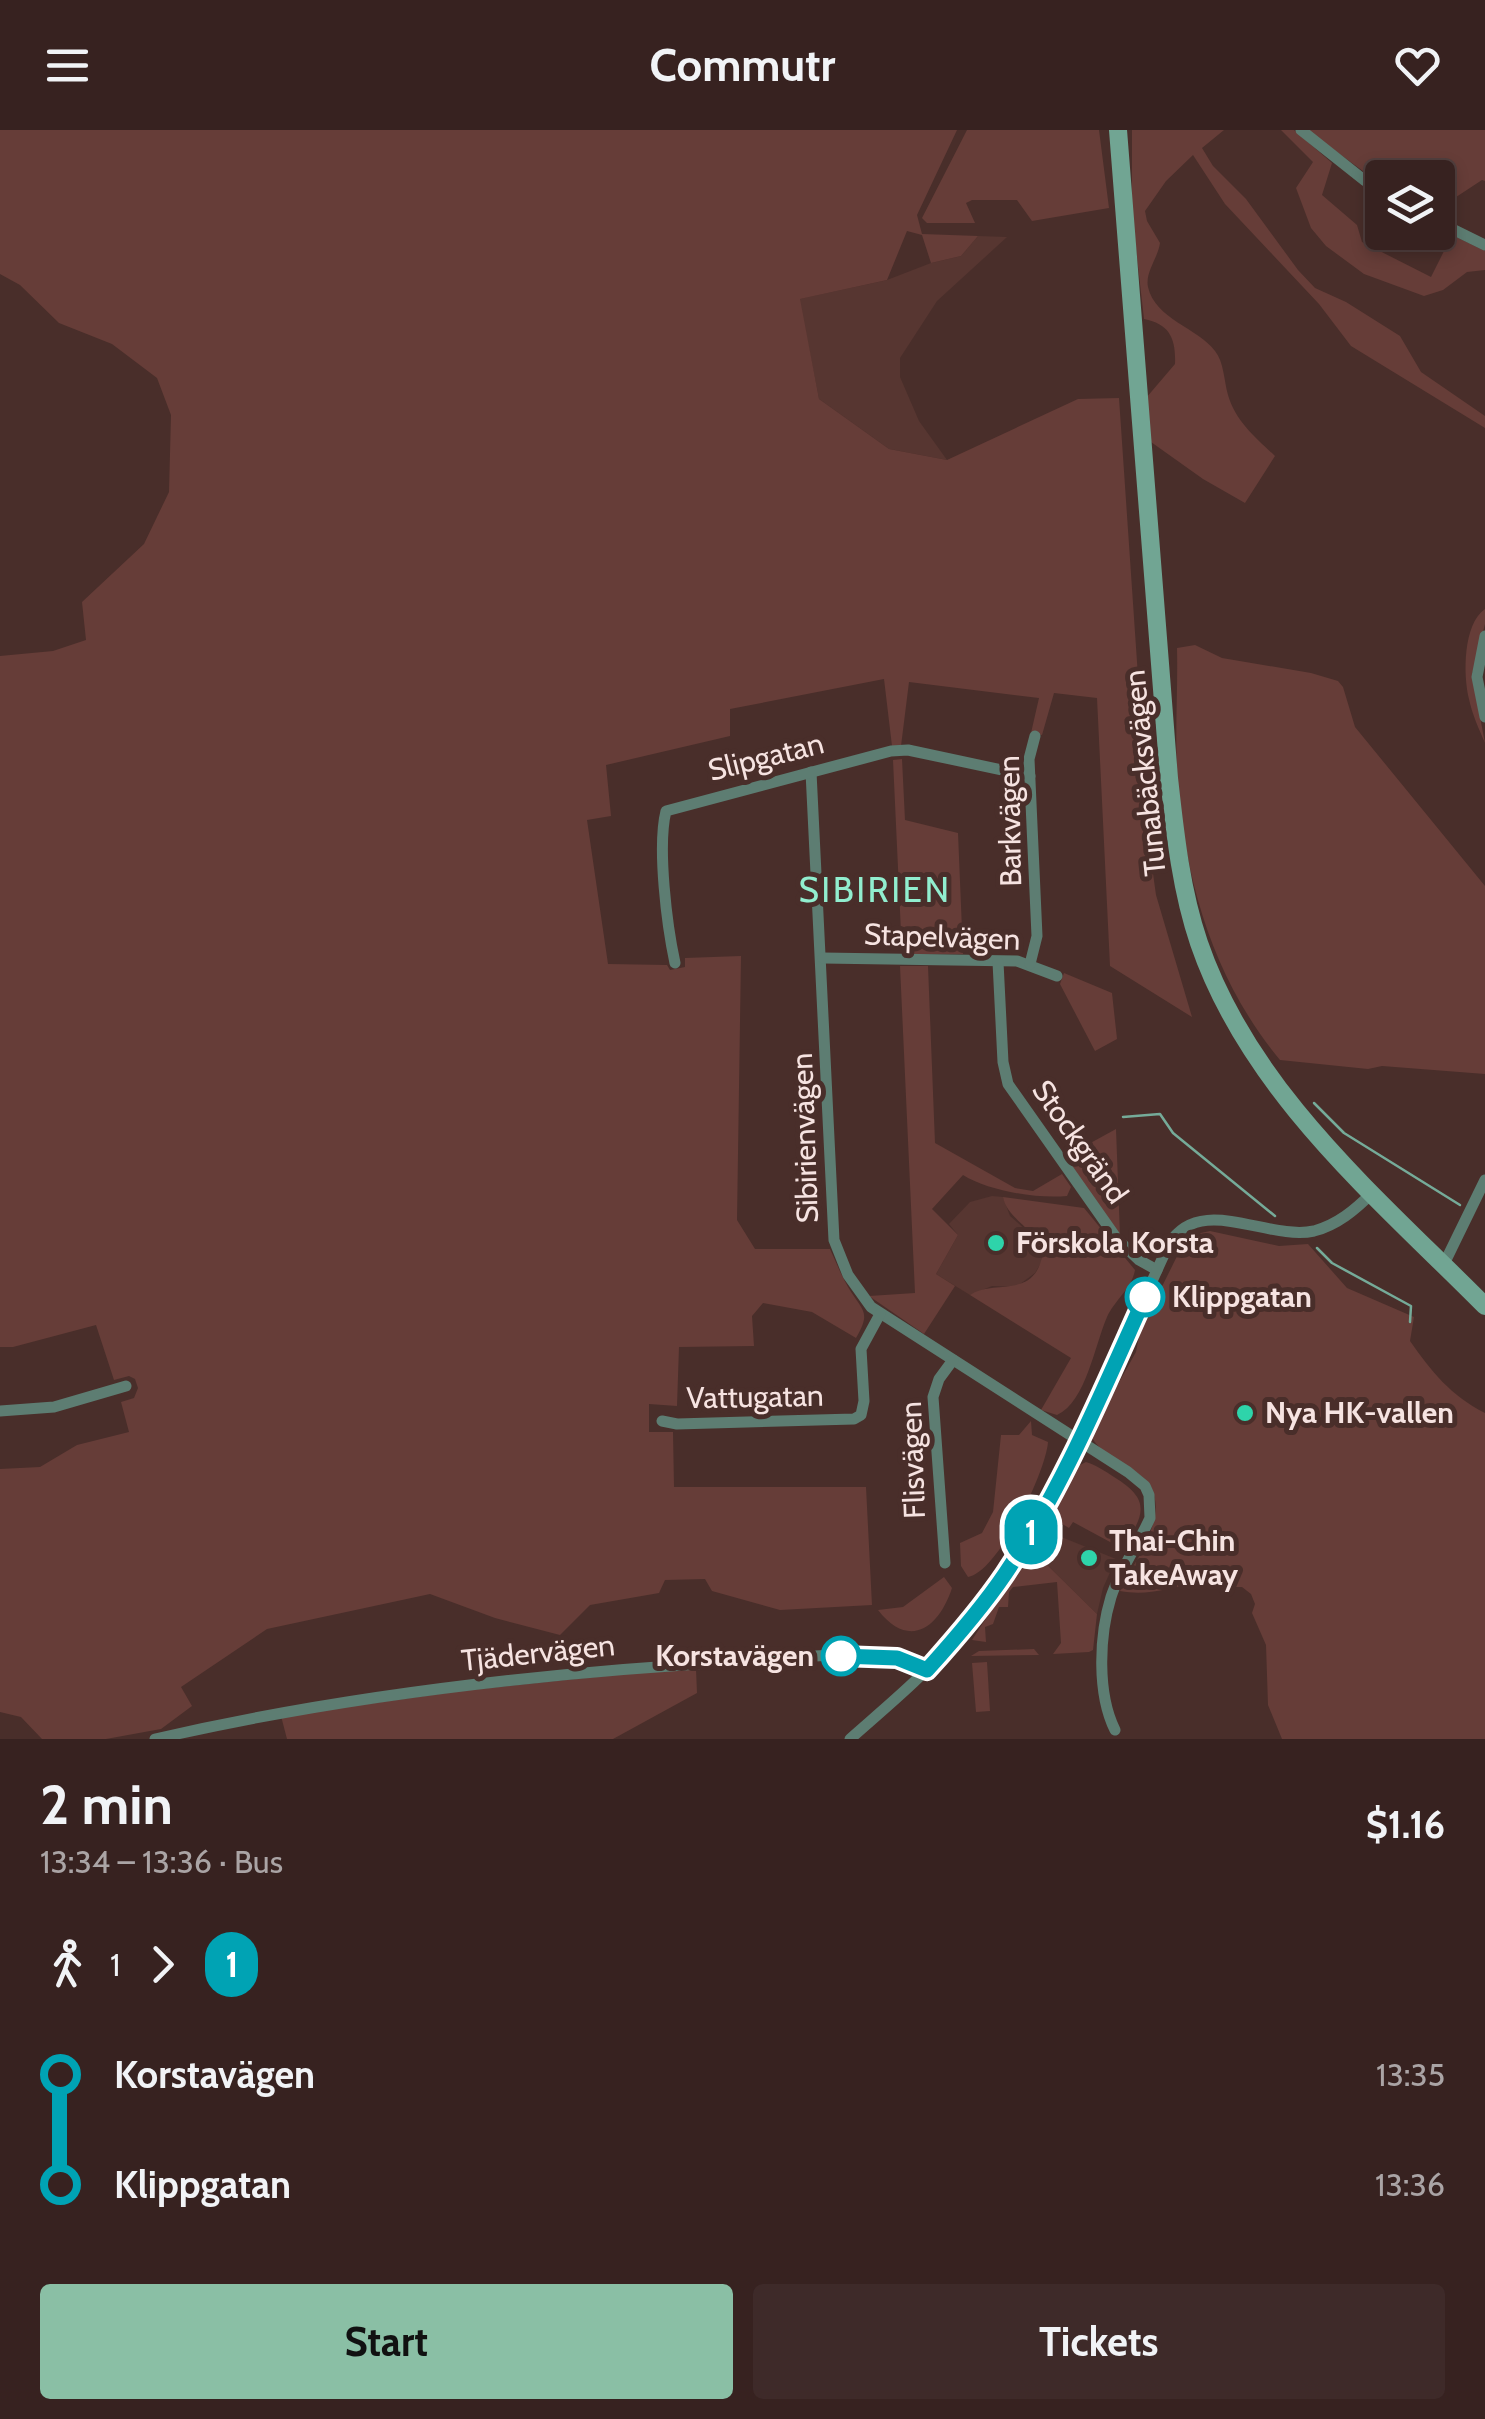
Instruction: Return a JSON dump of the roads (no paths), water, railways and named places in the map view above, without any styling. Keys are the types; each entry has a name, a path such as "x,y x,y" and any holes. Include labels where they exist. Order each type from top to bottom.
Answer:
{"street":[{"name":"Tunabäcksvägen","path":"1118,130 1169,778 1188,902 1199,944 1220,994 1254,1054 1307,1124 1485,1306"},
{"path":"1300,130 1365,181"},
{"path":"1455,230 1485,245"},
{"path":"1485,636 1477,677 1485,717"},
{"name":"Barkvägen","path":"1030,964 1037,936 1030,776 1034,736"},
{"name":"Slipgatan","path":"675,963 664,848 666,811 891,751 908,750 1030,776"},
{"name":"Sibirienvägen","path":"811,772 834,1240 858,1291 880,1314 1079,1439"},
{"name":"Stapelvägen","path":"823,958 1030,964 1057,976"},
{"name":"Stockgränd","path":"998,962 1003,1062 1008,1084 1117,1240 1157,1270"},
{"path":"1444,1264 1485,1180"},
{"path":"850,1739 927,1670 1004,1576 1079,1439 1174,1236 1190,1223 1211,1219 1302,1233 1333,1224 1372,1193"},
{"name":"Vattugatan","path":"662,1420 676,1424 854,1419 861,1414 864,1401 862,1342 880,1314"},
{"name":"Flisvägen","path":"946,1562 933,1397 939,1378 954,1360"},
{"path":"0,1412 54,1407 126,1386"},
{"path":"1079,1439 1145,1486 1151,1506 1143,1534 1112,1596 1104,1630 1104,1685 1108,1717 1115,1730"},
{"name":"Tjädervägen","path":"155,1739 351,1699 666,1664 860,1656 897,1658 927,1670"}],"waterway":[{"path":"1314,1103 1344,1133 1460,1205"},
{"path":"1123,1117 1160,1114 1173,1133 1275,1216"},
{"path":"1317,1248 1332,1263 1411,1306 1410,1322"}],"place":[{"name":"Förskola Korsta","path":"996,1243"},
{"name":"Klippgatan","path":"1145,1297"},
{"name":"Nya HK-vallen","path":"1245,1413"},
{"name":"Thai-Chin TakeAway","path":"1089,1558"},
{"name":"Korstavägen","path":"841,1656"}],"district":[{"name":"SIBIRIEN","path":"875,890"}]}
